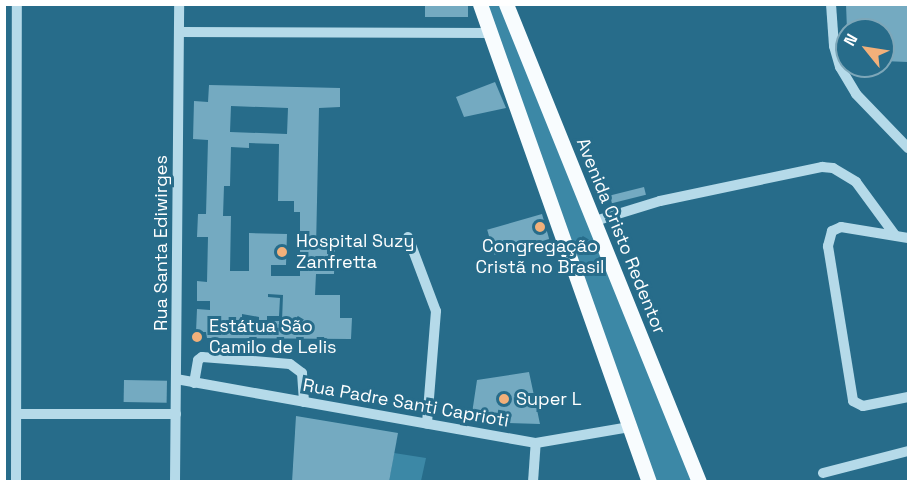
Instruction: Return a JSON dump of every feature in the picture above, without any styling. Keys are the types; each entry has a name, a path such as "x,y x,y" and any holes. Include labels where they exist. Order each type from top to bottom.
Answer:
{"main road":[{"path":"480,4 649,482"},
{"name":"Avenida Cristo Redentor","path":"506,4 699,482"}],"street":[{"path":"16,482 17,4"},
{"name":"Rua Santa Ediwirges","path":"175,482 179,4"},
{"path":"831,4 834,46 840,67 856,94 909,148"},
{"path":"179,32 492,33"},
{"path":"595,221 660,201 822,167 833,168 856,182 895,235"},
{"path":"909,237 841,227 831,231 828,246 853,401 863,406 909,397"},
{"path":"408,237 436,311 427,423"},
{"path":"194,383 198,360 202,357 290,364 302,373 304,402"},
{"name":"Rua Padre Santi Caprioti","path":"176,379 536,443 630,427"},
{"path":"17,414 176,414"},
{"path":"533,482 536,443"},
{"path":"823,473 909,451"}],"shaded area":[{"path":"482,5 500,5 696,481 655,481"},
{"path":"394,453 426,458 421,481 389,482"}],"building":[{"path":"425,4 468,4 468,17 425,17"},
{"path":"846,4 907,4 908,62 895,61 895,18 847,18"},
{"path":"495,82 506,108 464,117 456,97"},
{"path":"209,85 340,88 340,107 319,108 316,248 335,248 334,274 316,274 315,295 340,295 340,318 352,318 351,339 207,338 206,332 196,332 197,309 210,310 210,301 197,301 197,281 207,282 208,237 197,237 198,214 206,214 208,140 193,139 194,101 208,102","holes":["231,106 288,108 287,134 230,132","249,143 279,144 278,201 294,201 294,212 300,212 300,276 271,276 271,265 286,265 287,234 249,233 249,271 230,271 231,216 223,216 224,186 230,186 231,147 249,148","268,294 283,295 282,321 267,321 267,316 279,316 280,298 268,297","242,314 259,317 259,320 242,320"]},
{"path":"644,187 646,195 612,203 610,195"},
{"path":"542,214 549,239 494,255 487,230"},
{"name":"Super L","path":"529,372 540,424 505,423 498,418 471,420 477,380"},
{"path":"124,380 167,381 167,403 124,402"},
{"path":"296,416 398,433 389,482 292,482"}],"place":[{"name":"Congregação Cristã no Brasil","path":"540,227"},
{"name":"Hospital Suzy Zanfretta","path":"282,252"},
{"name":"Estátua São Camilo de Lelis","path":"197,337"},
{"name":"Super L","path":"504,399"}]}
